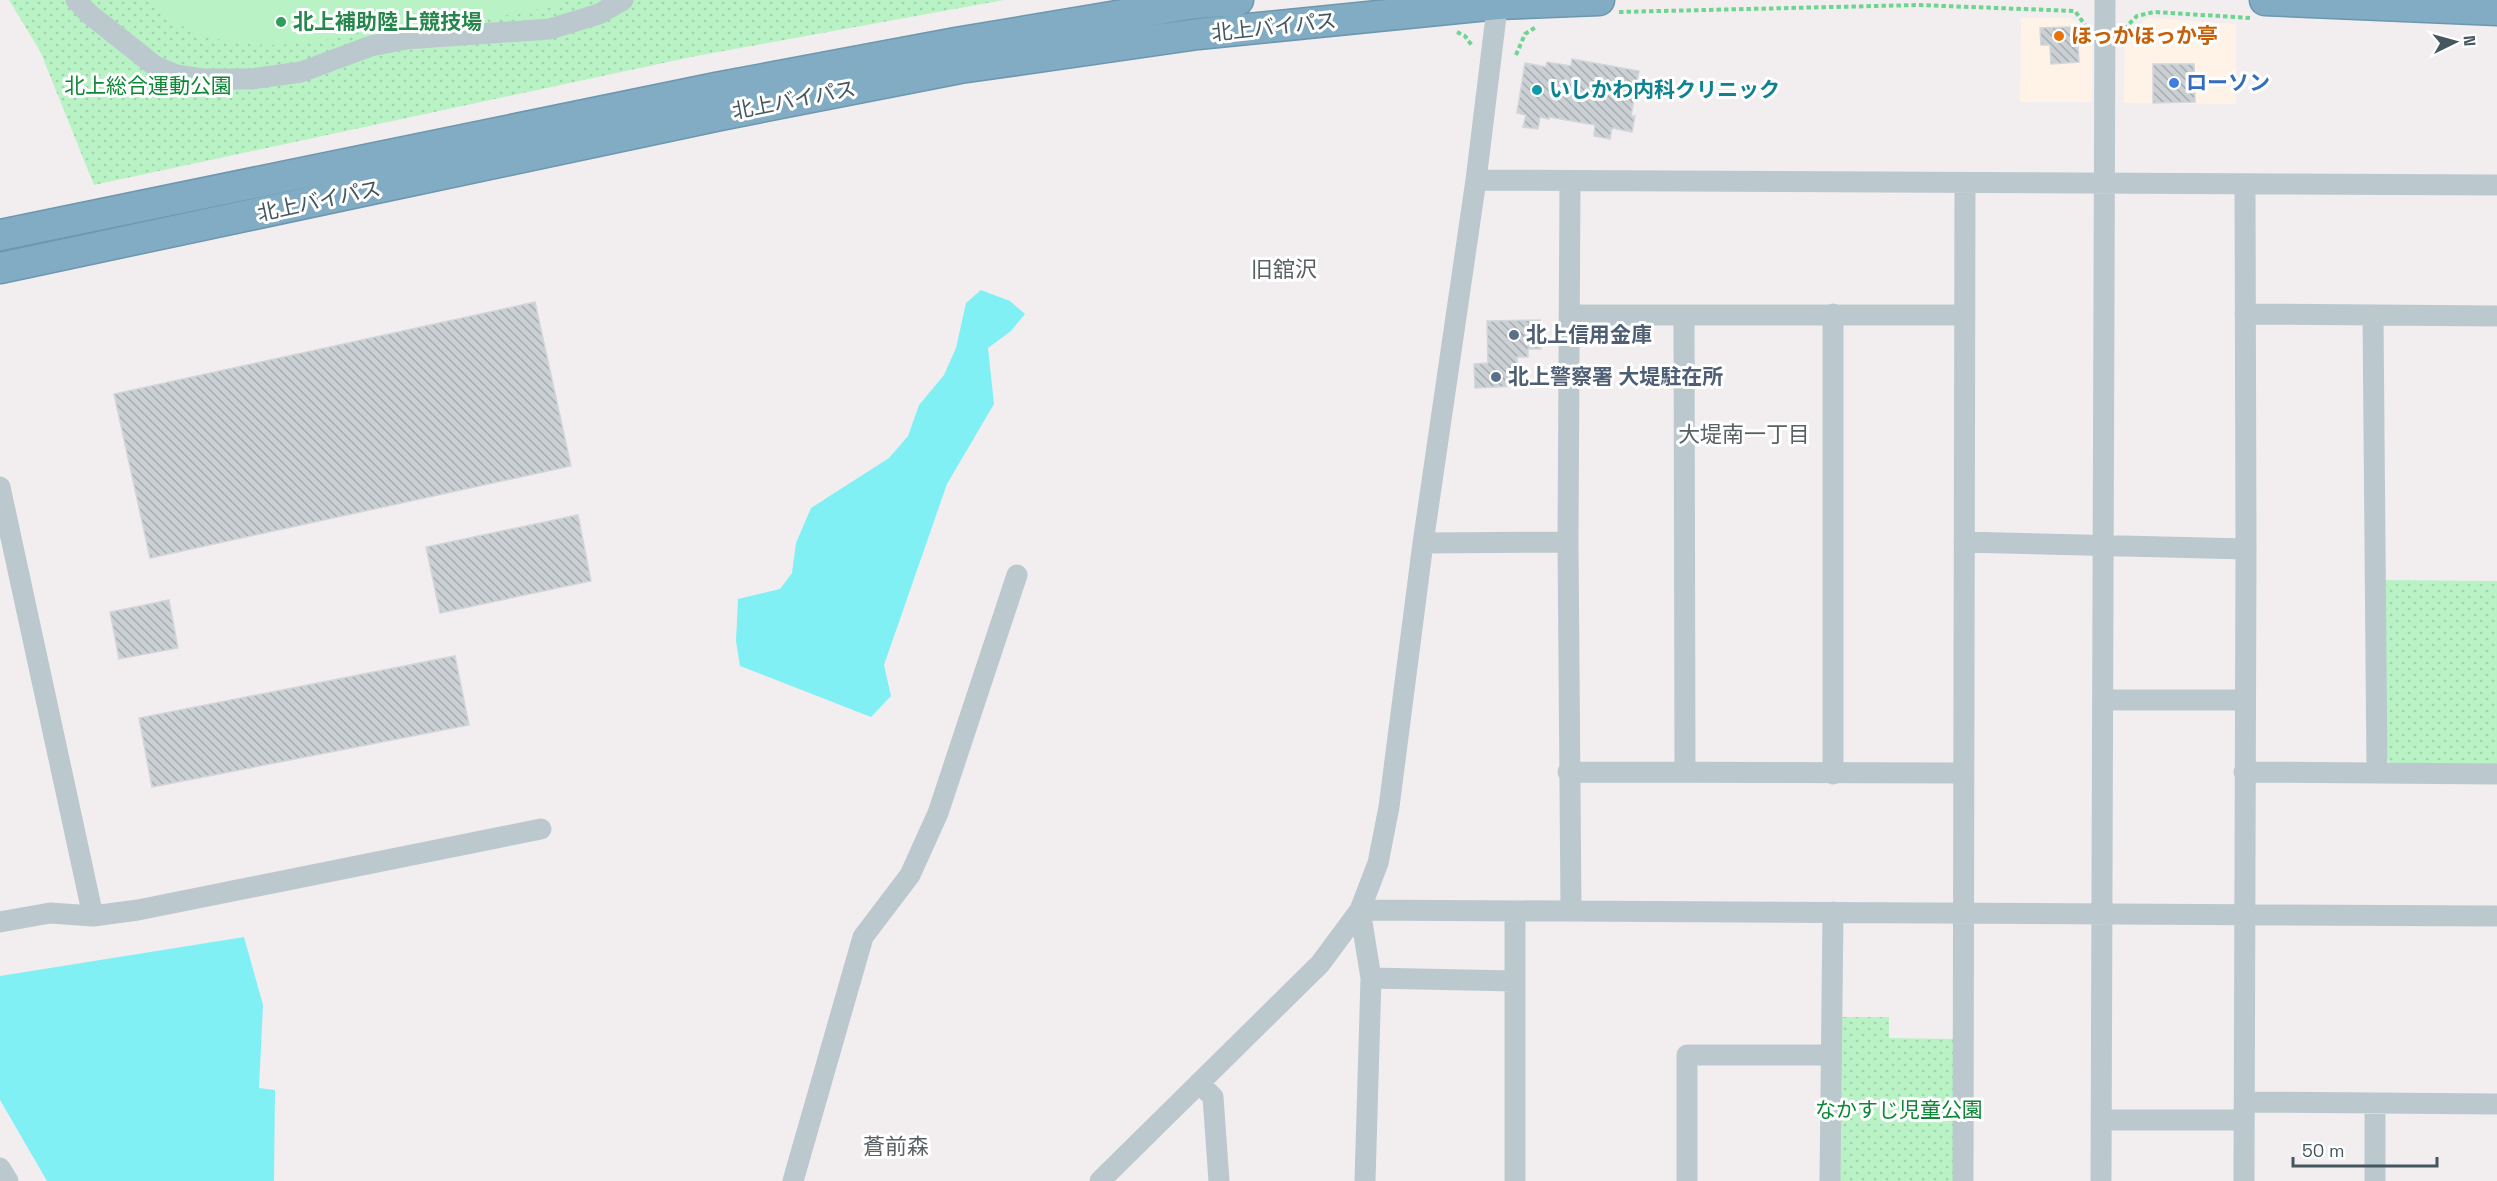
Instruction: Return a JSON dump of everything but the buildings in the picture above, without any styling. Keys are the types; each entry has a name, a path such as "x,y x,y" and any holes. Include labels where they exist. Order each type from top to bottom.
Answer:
{"highway":[{"name":"北上バイパス","path":"0,235 762,79 968,41 1195,3 1238,0"},
{"name":"北上バイパス","path":"0,268 720,115 960,68 1198,34 1498,2 1607,6"},
{"path":"2262,9 2497,10"}],"street":[{"path":"76,0 88,13 154,66 176,75 202,79 252,79 301,72 371,46 406,39 550,29 599,14 623,0"},
{"path":"2101,1181 2105,0"},
{"path":"1100,1181 1320,964 1360,910 1378,863 1389,807 1423,543 1476,180 1498,2"},
{"path":"1476,180 2497,185"},
{"path":"1570,182 1568,772 1571,911"},
{"path":"1963,1181 1965,183"},
{"path":"2244,1181 2245,184"},
{"path":"1833,314 1833,774"},
{"path":"2245,314 2497,316"},
{"path":"1569,315 1965,315"},
{"path":"1684,315 1685,772"},
{"path":"2373,315 2377,773"},
{"path":"0,487 93,916"},
{"path":"1423,543 1568,542"},
{"path":"1964,542 2246,549"},
{"path":"793,1181 863,937 910,875 938,813 1017,576"},
{"path":"2103,700 2244,700"},
{"path":"1568,772 1964,773"},
{"path":"2244,772 2497,774"},
{"path":"0,922 50,913 93,916 149,908 541,829"},
{"path":"1360,910 2497,916"},
{"path":"1360,910 1371,978 1365,1181"},
{"path":"1515,911 1515,1181"},
{"path":"1830,1181 1833,912"},
{"path":"1371,978 1515,981"},
{"path":"1687,1181 1687,1055 1831,1055"},
{"path":"1199,1083 1213,1097 1220,1181"},
{"path":"2101,1120 2375,1103 2497,1104"},
{"path":"2375,1103 2375,1181"},
{"path":"0,1168 8,1181"}],"path":[{"path":"1607,6 1918,5 2075,11 2086,26 2122,31 2137,16 2154,12 2262,9"},
{"path":"1516,55 1525,34 1545,22"},
{"path":"1449,28 1465,36 1474,48"}],"shaded area":[{"path":"2021,18 2070,18 2092,34 2092,102 2020,102"},
{"path":"2149,18 2236,24 2236,104 2124,103 2125,35"}],"green space":[{"name":"北上総合運動公園","path":"9,0 1004,0 696,56 94,185 40,51"},
{"name":"北上補助陸上競技場","path":"146,0 569,0 561,4 510,15 415,17 319,41 266,45 214,38 190,30 167,17"},
{"path":"2385,580 2497,581 2497,766 2393,766 2386,758"},
{"name":"なかすじ児童公園","path":"1841,1017 1889,1017 1889,1038 1958,1039 1958,1181 1840,1181"}],"water":[{"path":"981,290 1010,301 1025,314 1011,331 988,348 994,404 947,484 884,665 891,696 871,717 740,666 736,641 738,599 780,589 792,573 796,543 811,508 889,458 908,436 919,405 944,375 956,348 966,303"},
{"path":"244,937 263,1005 259,1088 275,1090 274,1181 47,1181 0,1100 0,976"}],"place":[{"name":"北上補助陸上競技場","path":"281,22"},
{"name":"ほっかほっか亭","path":"2059,36"},
{"name":"ローソン","path":"2174,83"},
{"name":"いしかわ内科クリニック","path":"1537,90"},
{"name":"北上信用金庫","path":"1514,335"},
{"name":"北上警察署 大堤駐在所","path":"1496,377"}],"district":[{"name":"旧舘沢","path":"1284,269"},
{"name":"大堤南一丁目","path":"1744,434"},
{"name":"蒼前森","path":"896,1146"}]}
